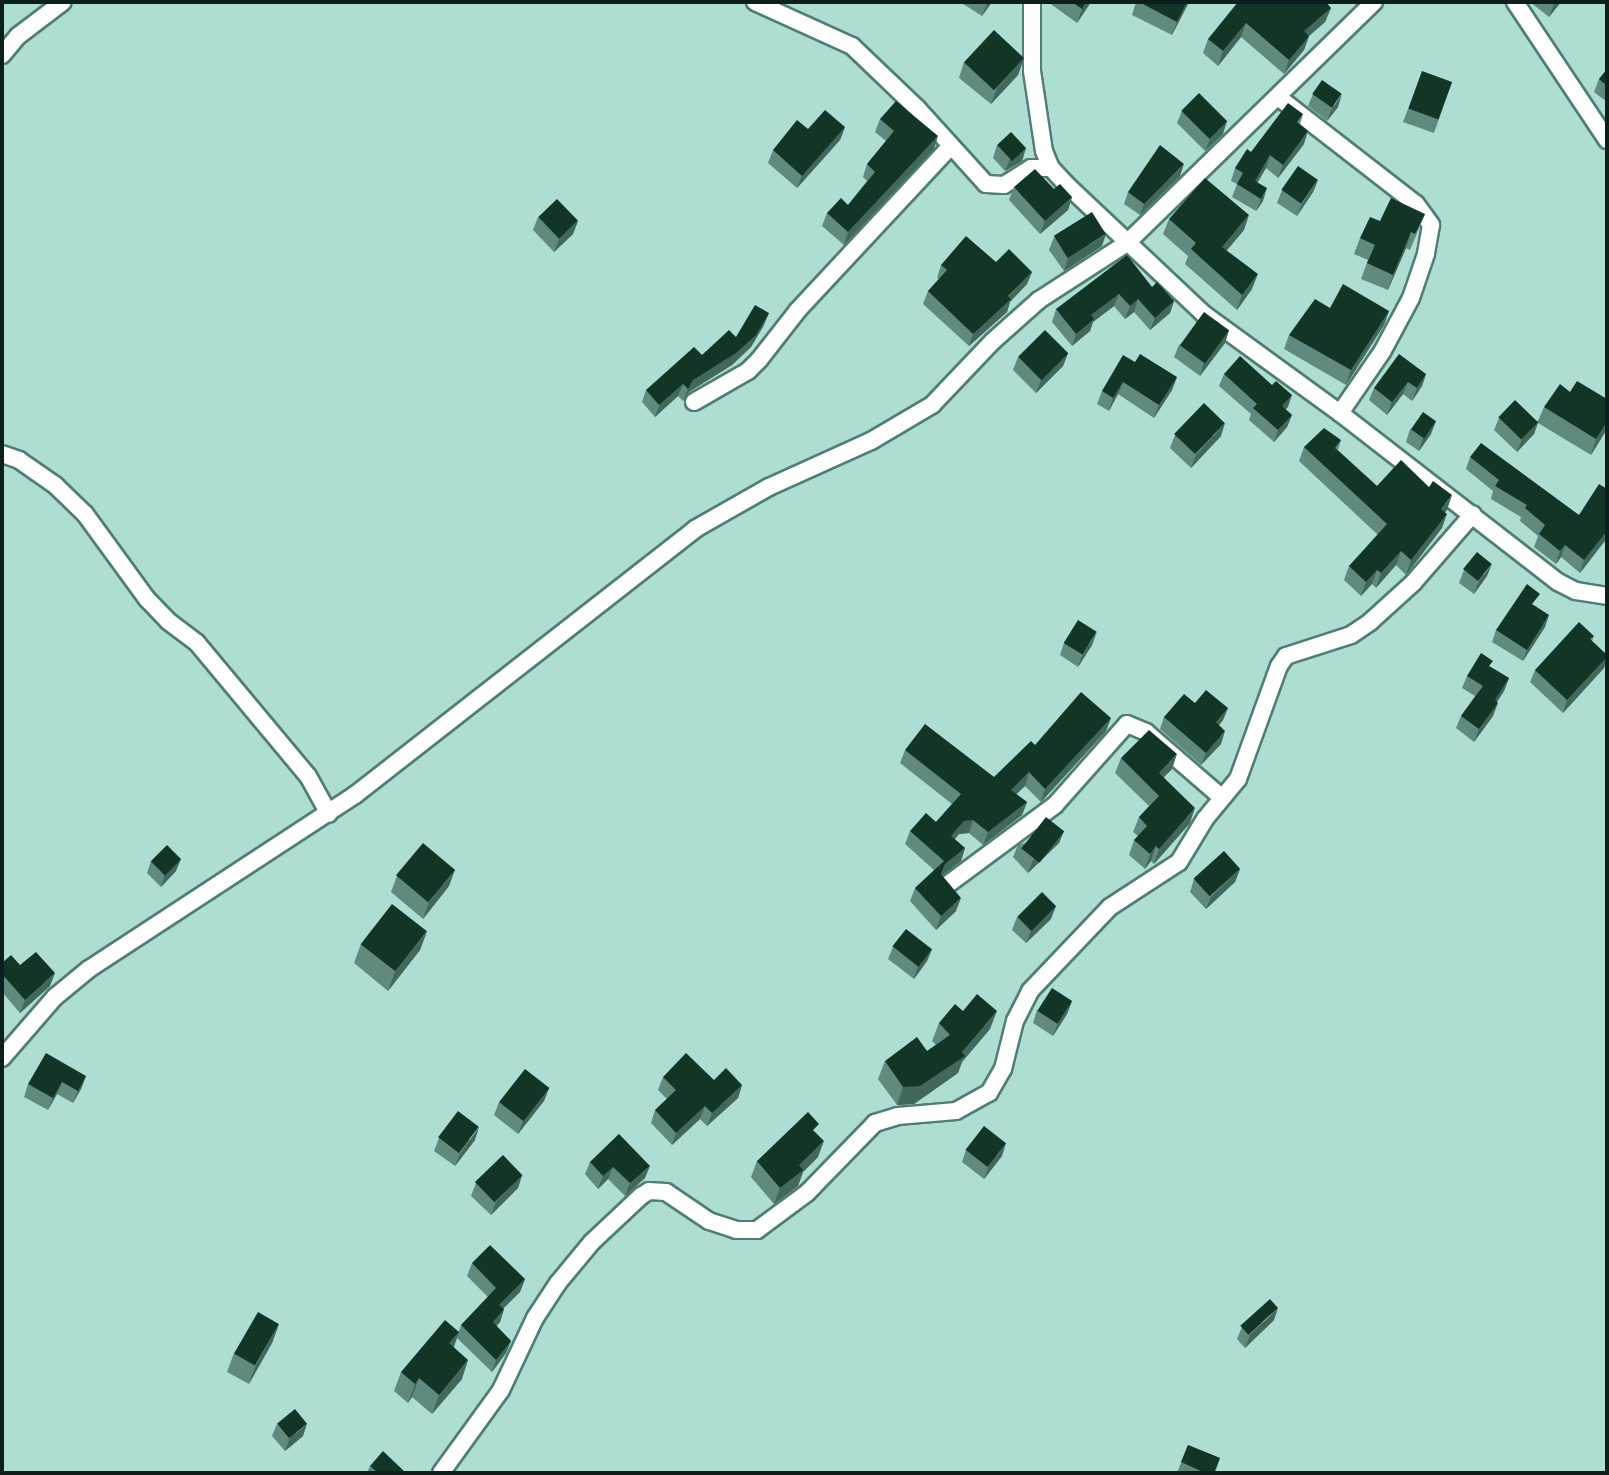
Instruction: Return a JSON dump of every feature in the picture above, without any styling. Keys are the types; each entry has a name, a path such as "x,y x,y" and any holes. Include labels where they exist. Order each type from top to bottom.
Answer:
{"street":[{"path":"2,55 18,36 63,2"},
{"path":"755,2 852,46 918,109 977,178 993,186 1004,185 1031,168 1051,168"},
{"path":"1032,2 1032,71 1044,151 1051,168 1205,315 1340,413 1558,582 1576,591 1607,596"},
{"path":"2,1058 55,997 89,969 329,814 536,656 695,529 769,487 920,414 1039,300 1127,243 1374,2"},
{"path":"1515,2 1607,140"},
{"path":"1278,97 1416,204 1431,225 1426,254 1411,298 1382,352 1340,413"},
{"path":"694,402 748,371 798,310 950,147"},
{"path":"2,454 19,460 55,485 85,514 147,599 168,621 197,643 308,776 329,814"},
{"path":"446,1471 501,1390 535,1318 558,1283 628,1206 649,1191 666,1192 709,1221 736,1230 757,1230 807,1193 875,1123 898,1116 933,1115 974,1103 998,1080 1015,1021 1036,983 1123,895 1179,862 1221,797 1245,768 1274,679 1286,656 1351,635 1370,622 1413,583 1473,514"},
{"path":"947,885 1055,805 1127,724 1146,732 1221,797"}],"building":[{"path":"1072,2 1086,2 1082,9"},
{"path":"1139,2 1187,2 1177,22"},
{"path":"1238,2 1326,2 1331,8 1304,31 1309,36 1289,60 1246,23 1223,51 1208,39"},
{"path":"994,30 1024,58 994,90 964,62"},
{"path":"1607,69 1607,86 1599,79"},
{"path":"1422,71 1452,82 1438,120 1408,109"},
{"path":"1322,80 1342,94 1332,108 1312,94"},
{"path":"1199,93 1227,121 1210,139 1181,111"},
{"path":"896,101 938,136 848,232 827,213 841,198 848,205 875,172 867,164 894,131 880,119"},
{"path":"1288,103 1303,114 1297,122 1308,131 1283,165 1270,155 1255,181 1267,188 1261,199 1237,184 1243,173 1235,168 1247,149 1251,152"},
{"path":"825,110 845,127 802,176 773,150 797,120 808,129"},
{"path":"1011,132 1026,148 1012,161 997,145"},
{"path":"1160,145 1184,164 1144,204 1128,192"},
{"path":"1298,166 1318,180 1301,204 1281,190"},
{"path":"1035,169 1054,189 1060,184 1072,197 1045,221 1014,187"},
{"path":"1205,178 1249,215 1222,247 1258,274 1242,295 1191,249 1196,243 1169,219"},
{"path":"1391,198 1425,214 1415,234 1411,232 1393,275 1367,263 1375,245 1360,238 1370,217 1380,221"},
{"path":"557,199 578,221 559,239 538,217"},
{"path":"1092,212 1106,234 1068,258 1054,236"},
{"path":"966,236 996,262 1009,249 1032,272 1008,296 1011,299 973,334 928,291 947,270 941,265"},
{"path":"1127,255 1152,287 1157,282 1174,301 1155,318 1138,299 1130,306 1119,294 1091,315 1094,319 1076,334 1056,309"},
{"path":"1343,284 1389,311 1351,370 1289,335 1315,299 1330,308"},
{"path":"755,305 769,313 756,335 736,353 693,380 688,389 683,384 659,405 646,390 694,347 702,355 729,330 736,337"},
{"path":"1204,312 1229,330 1205,363 1180,345"},
{"path":"1045,330 1068,353 1041,380 1018,357"},
{"path":"1140,354 1177,377 1159,405 1123,382 1113,398 1102,391 1123,355 1135,362"},
{"path":"1399,354 1426,374 1417,388 1408,382 1392,402 1374,388"},
{"path":"1240,356 1272,385 1276,381 1292,395 1282,406 1292,415 1278,430 1253,408 1257,404 1224,374"},
{"path":"1577,381 1607,399 1607,422 1596,439 1544,407 1560,384 1570,392"},
{"path":"1515,400 1538,422 1521,439 1498,417"},
{"path":"1204,403 1225,423 1195,454 1174,434"},
{"path":"1423,412 1436,421 1424,438 1411,429"},
{"path":"1324,428 1341,440 1335,448 1377,486 1401,460 1429,487 1433,481 1452,495 1441,509 1447,514 1411,560 1401,551 1381,573 1377,570 1366,582 1349,566 1387,524 1304,447"},
{"path":"1481,443 1579,515 1599,484 1607,489 1607,531 1584,560 1565,545 1560,551 1539,534 1545,525 1525,508 1527,505 1495,486 1499,480 1470,457"},
{"path":"1477,552 1492,564 1478,581 1463,569"},
{"path":"1527,584 1540,594 1532,604 1549,615 1527,650 1496,630"},
{"path":"1078,620 1097,632 1082,655 1064,643"},
{"path":"1579,622 1594,636 1590,639 1607,657 1567,700 1535,670"},
{"path":"1481,653 1493,661 1489,666 1509,678 1495,700 1498,703 1479,729 1461,716 1483,686 1467,676"},
{"path":"1206,690 1228,708 1216,722 1225,731 1206,753 1164,717 1184,694 1195,703"},
{"path":"1081,692 1111,718 1045,789 1029,772 1011,790 1027,802 988,832 973,820 964,821 951,836 965,848 945,864 941,874 961,898 941,916 915,888 944,861 910,831 926,813 936,822 961,794 905,750 925,724 994,777 1031,741 1035,745"},
{"path":"1149,730 1177,754 1159,773 1195,808 1159,849 1156,846 1150,854 1134,840 1147,826 1139,817 1159,796 1121,758"},
{"path":"1046,817 1064,831 1039,863 1021,849"},
{"path":"423,843 455,870 428,902 396,875"},
{"path":"167,845 181,859 165,875 151,861"},
{"path":"1224,851 1240,869 1210,896 1194,878"},
{"path":"1042,892 1056,906 1031,931 1017,917"},
{"path":"392,904 427,931 395,971 361,944"},
{"path":"906,929 932,949 918,967 892,946"},
{"path":"36,952 55,973 25,1000 2,974 2,963 11,955 20,965"},
{"path":"1052,988 1072,1001 1057,1024 1037,1011"},
{"path":"977,994 997,1011 962,1052 965,1056 920,1086 903,1087 885,1061 917,1037 927,1051 950,1035 939,1023 955,1004 963,1011"},
{"path":"46,1053 86,1076 78,1091 62,1082 53,1098 28,1084"},
{"path":"686,1053 714,1080 726,1068 742,1085 712,1113 705,1106 676,1133 655,1110 676,1090 663,1077"},
{"path":"525,1069 549,1088 524,1121 499,1102"},
{"path":"458,1111 479,1127 459,1153 438,1137"},
{"path":"808,1112 819,1124 813,1130 824,1141 799,1165 803,1170 780,1188 757,1161"},
{"path":"984,1126 1006,1143 988,1167 966,1150"},
{"path":"619,1134 650,1166 630,1183 613,1167 603,1176 590,1162"},
{"path":"503,1155 522,1175 494,1202 475,1182"},
{"path":"490,1245 525,1279 499,1305 504,1309 493,1322 511,1341 496,1360 461,1325 496,1288 472,1263"},
{"path":"1270,1299 1278,1308 1248,1335 1240,1326"},
{"path":"258,1312 279,1324 255,1366 234,1354"},
{"path":"445,1320 459,1332 449,1343 468,1360 439,1395 419,1378 415,1384 401,1372"},
{"path":"295,1409 307,1424 289,1438 277,1423"},
{"path":"1188,1445 1220,1458 1214,1473 1205,1473 1181,1462"},
{"path":"383,1451 406,1473 376,1473 370,1466"}]}
